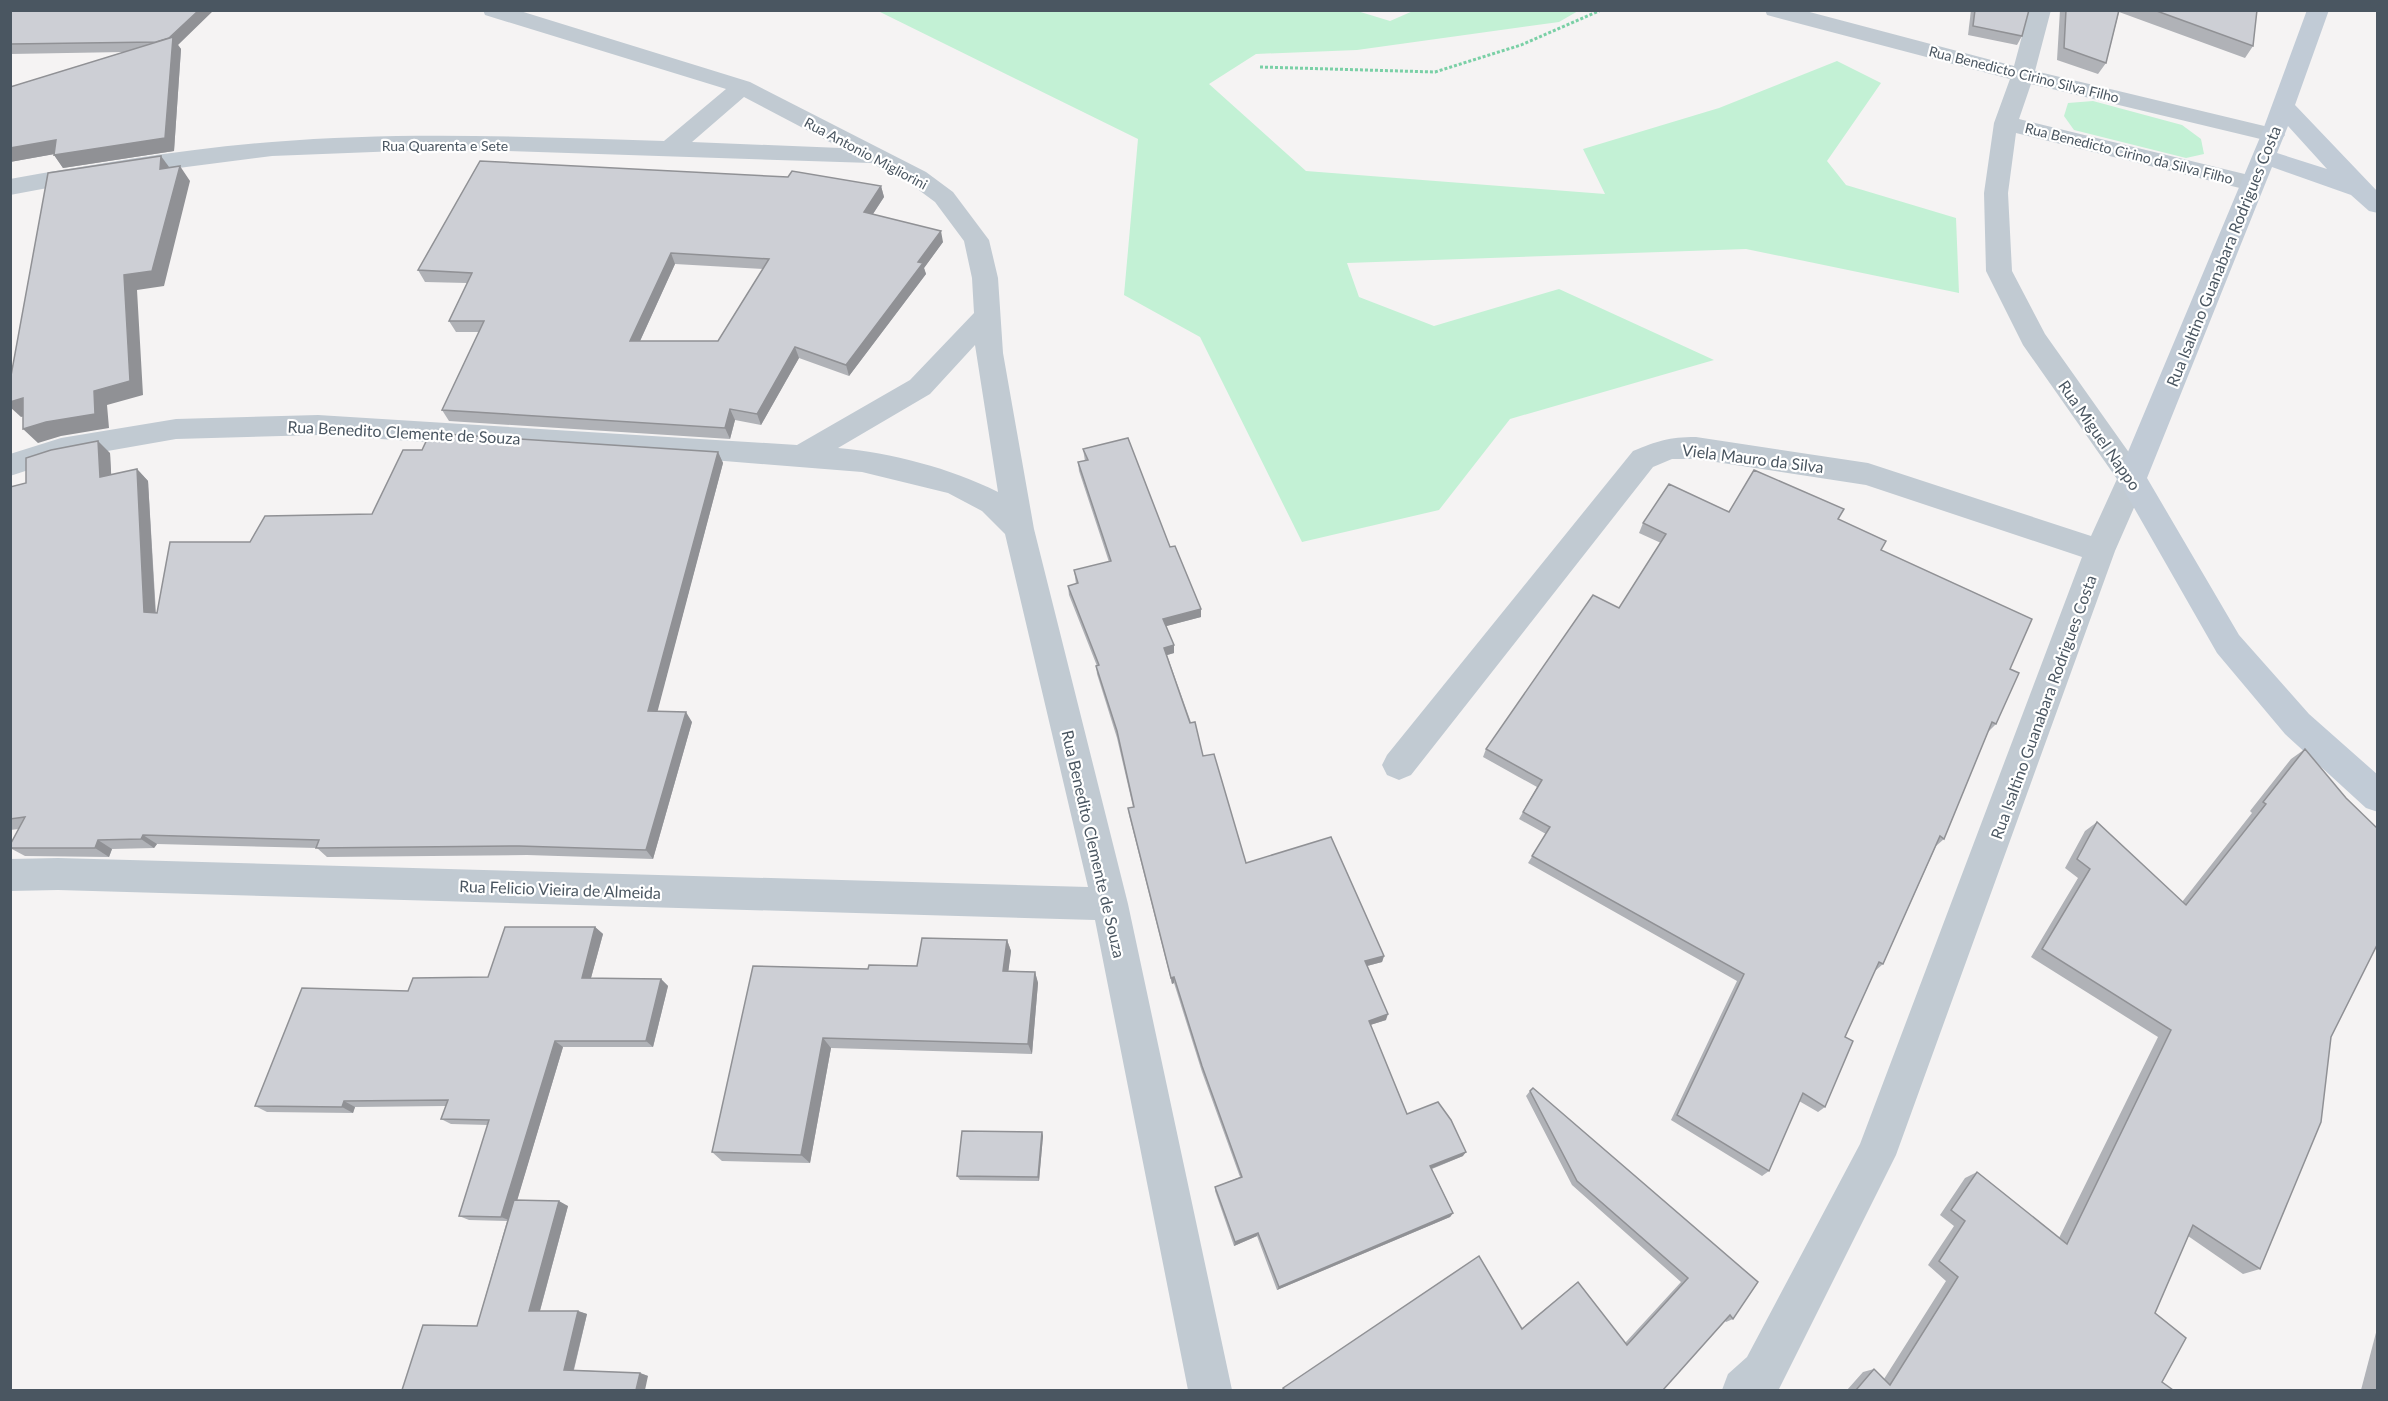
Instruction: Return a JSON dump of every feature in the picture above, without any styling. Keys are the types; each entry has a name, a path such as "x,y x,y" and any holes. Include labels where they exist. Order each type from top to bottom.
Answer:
{"street":[{"name":"Rua Antonio Migliorini","path":"493,10 742,87 916,177 944,197 976,240 985,278 989,353 1019,529"},
{"name":"Rua Benedicto Cirino Silva Filho","path":"1775,10 2023,75 2268,146"},
{"name":"Rua Miguel Nappo","path":"2040,10 2023,75 2006,123 1996,193 1999,271 2033,338 2132,478 2228,645 2297,724 2378,797"},
{"name":"Rua Isaltino Guanabara Rodrigues Costa","path":"1744,1390 1763,1373 1876,1155 2100,552 2284,107 2318,10"},
{"path":"668,150 742,87"},
{"path":"2284,107 2369,198"},
{"name":"Rua Benedicto Cirino da Silva Filho","path":"2006,123 2252,183"},
{"name":"Rua Quarenta e Sete","path":"10,187 100,171 272,149 449,142 668,150 807,152 881,158"},
{"path":"2268,146 2299,166 2369,198"},
{"path":"802,456 920,387 987,315"},
{"name":"Rua Benedito Clemente de Souza","path":"10,465 61,449 176,429 318,425 862,461 956,484 993,503 1019,529 1110,904 1210,1390"},
{"name":"Viela Mauro da Silva","path":"1399,765 1643,459 1669,448 1696,448 1868,474 2100,552"},
{"name":"Rua Felicio Vieira de Almeida","path":"10,875 81,875 1110,904"}],"path":[{"path":"1260,67 1435,72 1521,45 1601,10"}],"green space":[{"path":"1354,10 1390,21 1413,11 1578,11 1559,22 1357,50 1256,54 1209,84 1306,171 1605,194 1583,149 1719,108 1837,61 1881,83 1827,161 1846,185 1956,218 1959,293 1746,249 1347,263 1359,297 1434,326 1559,289 1714,360 1510,419 1439,510 1302,542 1200,337 1124,295 1138,139 878,11"},
{"path":"2093,101 2182,125 2201,139 2204,154 2186,158 2074,130 2064,116 2068,103"}],"building":[{"path":"10,10 199,10 169,38 156,42 10,44"},
{"path":"1975,10 2029,10 2022,36 1973,26"},
{"path":"2066,10 2119,10 2106,63 2064,48"},
{"path":"2154,10 2257,10 2253,46"},
{"path":"173,37 165,138 54,155 56,140 10,148 10,87"},
{"path":"161,156 160,169 180,166 152,271 124,275 130,381 94,391 95,414 46,422 23,429 23,398 10,402 10,381 48,173"},
{"path":"480,161 788,177 792,171 881,186 864,212 941,231 918,262 923,263 846,365 795,347 757,414 730,409 725,428 442,410 484,321 449,321 472,273 418,270","holes":["671,253 769,259 718,341 630,341"]},
{"path":"430,433 718,452 648,711 686,712 646,850 519,846 316,848 319,840 143,835 141,839 98,840 95,848 10,848 25,817 10,819 10,487 26,483 26,458 51,450 98,441 100,477 137,469 144,612 157,613 170,542 250,542 265,516 372,514 403,450 422,450"},
{"path":"1128,438 1170,547 1175,546 1201,609 1163,619 1174,645 1164,648 1190,723 1195,722 1203,756 1214,754 1246,863 1331,837 1384,956 1365,961 1388,1014 1369,1021 1407,1114 1438,1102 1451,1120 1466,1152 1430,1166 1453,1213 1279,1287 1258,1233 1235,1242 1215,1187 1242,1177 1202,1066 1174,977 1171,978 1128,808 1134,807 1117,731 1096,666 1099,665 1068,586 1078,583 1074,570 1111,561 1078,462 1088,460 1083,449"},
{"path":"1754,470 1844,509 1838,519 1886,541 1881,550 2032,619 2010,669 2019,673 1996,724 1992,722 1944,839 1940,836 1883,964 1879,962 1845,1037 1853,1041 1825,1107 1803,1093 1769,1171 1677,1115 1744,974 1532,856 1550,827 1523,812 1542,780 1486,749 1593,595 1619,608 1666,534 1643,523 1669,484 1729,512"},
{"path":"2305,749 2346,798 2378,829 2378,943 2331,1037 2321,1122 2260,1269 2193,1225 2155,1313 2186,1338 2162,1382 2173,1390 1856,1390 1874,1369 1890,1385 1958,1277 1939,1261 1965,1221 1951,1210 1977,1172 2067,1244 2171,1030 2042,949 2090,869 2077,859 2097,822 2186,905 2266,804 2263,802"},
{"path":"505,927 595,927 582,978 661,979 646,1041 555,1041 501,1217 459,1216 489,1120 441,1119 448,1100 344,1101 342,1107 255,1106 302,988 408,991 413,978 488,977"},
{"path":"922,938 1007,940 1003,971 1035,972 1028,1044 823,1038 801,1155 712,1152 753,966 868,969 869,965 917,966"},
{"path":"1533,1088 1758,1282 1733,1319 1730,1315 1663,1390 1285,1390 1283,1388 1479,1256 1522,1329 1578,1282 1627,1345 1688,1278 1577,1181 1530,1091"},
{"path":"962,1131 1042,1132 1038,1177 957,1176"},
{"path":"514,1200 559,1201 529,1311 578,1311 564,1370 640,1373 636,1390 402,1390 423,1325 477,1326"}]}
